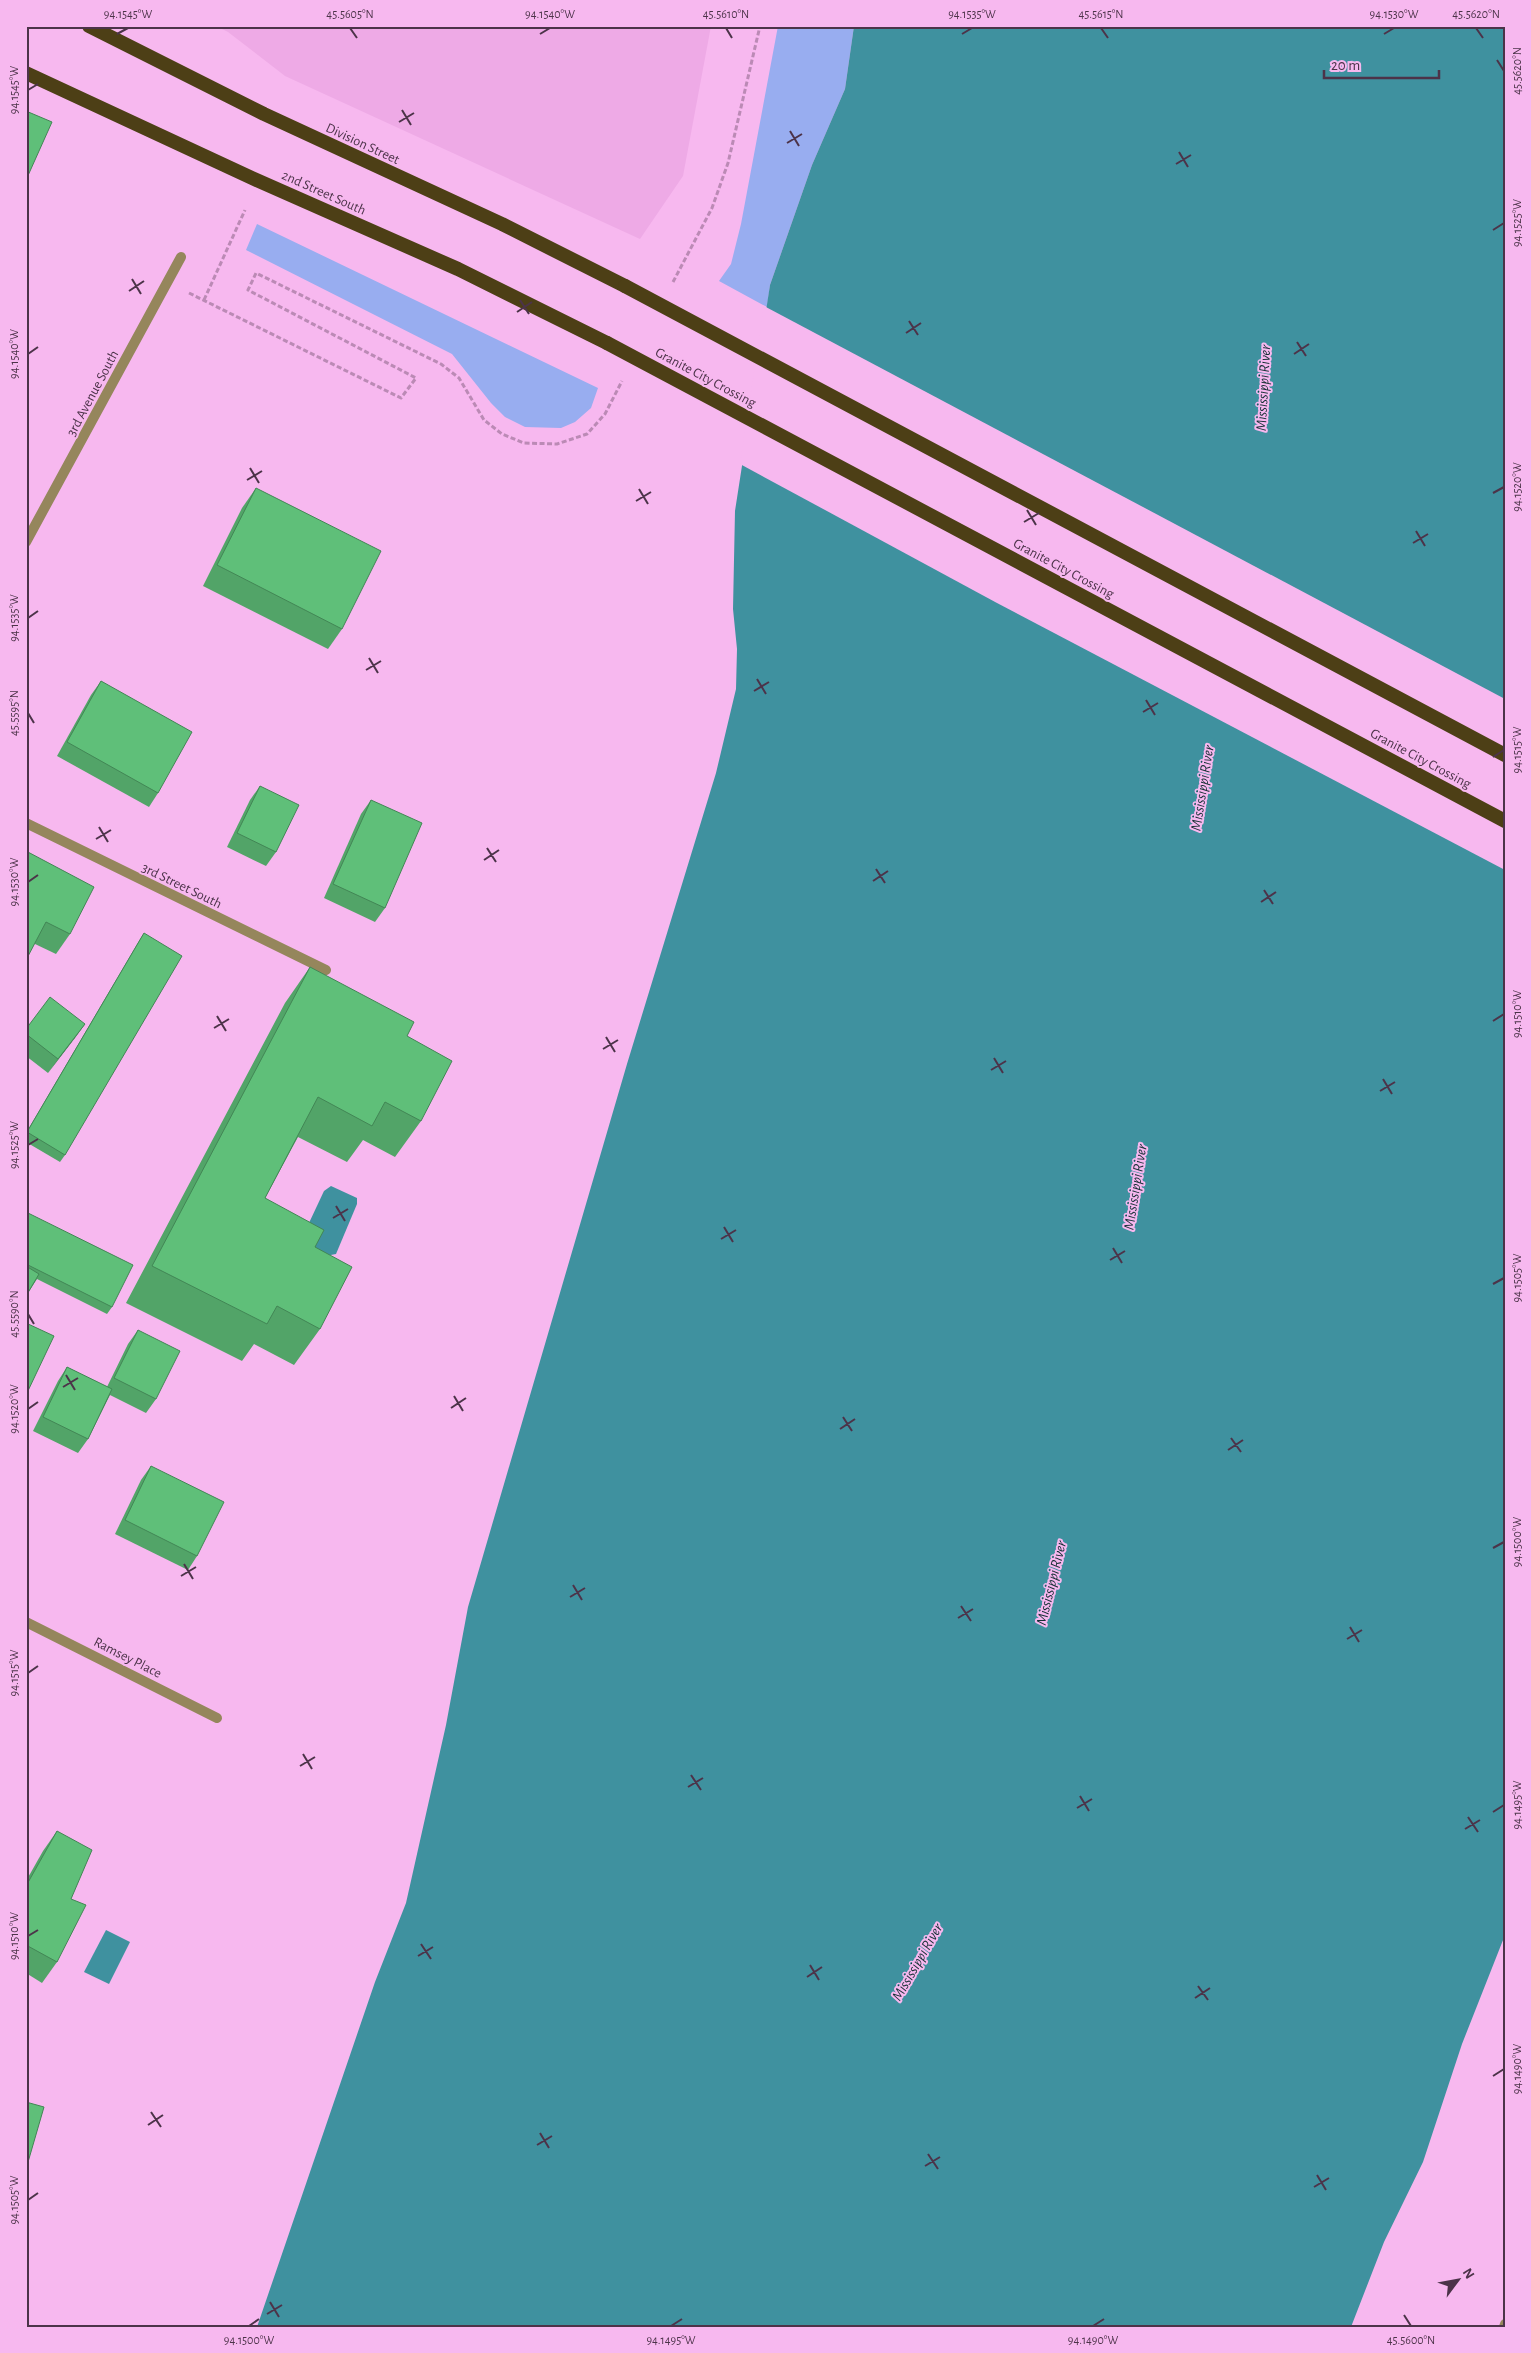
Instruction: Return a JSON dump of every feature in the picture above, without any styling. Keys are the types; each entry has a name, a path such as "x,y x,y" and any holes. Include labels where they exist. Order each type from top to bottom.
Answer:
{"highway":[{"name":"Division Street","path":"89,26 264,114 502,224 625,286 1505,755"},
{"name":"2nd Street South","path":"26,73 252,178 458,269 607,343"},
{"name":"Granite City Crossing","path":"607,343 1505,821"}],"street":[{"name":"3rd Avenue South","path":"26,542 181,257"},
{"name":"3rd Street South","path":"26,823 326,970"},
{"name":"Ramsey Place","path":"26,1622 217,1718"}],"path":[{"path":"672,285 712,208 728,163 760,26"},
{"path":"245,210 204,300 401,398 416,378 248,290 256,273 441,364 460,378 484,420 502,434 524,443 557,444 587,434 605,414 623,379"}],"shaded area":[{"path":"216,26 711,26 683,176 640,239 285,76 228,32"},
{"path":"778,26 854,26 845,89 812,165 770,285 767,307 719,281 731,264 741,224"},
{"path":"257,224 598,388 591,408 575,422 561,428 525,427 505,417 491,403 452,354 246,250"}],"water":[{"name":"Mississippi River","path":"854,26 1505,26 1505,1935 1462,2044 1423,2162 1384,2242 1351,2327 257,2327 375,1982 406,1903 446,1725 468,1607 627,1064 716,773 736,689 737,649 733,609 735,511 770,285 812,165 845,89"},
{"path":"331,1186 357,1198 357,1204 336,1254 320,1257 301,1240 324,1191"},
{"path":"106,1930 130,1942 109,1984 84,1972"}],"pier":[{"path":"764,306 1505,699 1505,870 997,603 740,464"}],"building":[{"path":"26,111 52,122 26,180"},
{"path":"256,488 381,551 342,629 217,565"},
{"path":"101,681 192,732 158,793 67,742"},
{"path":"260,786 299,805 276,852 237,833"},
{"path":"371,800 422,823 385,908 333,884"},
{"path":"26,851 94,887 70,934 46,922 26,960"},
{"path":"144,933 182,956 65,1155 27,1132"},
{"path":"310,967 414,1022 407,1036 452,1061 421,1121 385,1102 372,1126 318,1097 265,1198 324,1230 315,1247 352,1267 320,1329 277,1306 267,1324 152,1266"},
{"path":"50,997 85,1024 58,1059 26,1034 26,1029"},
{"path":"26,1212 133,1265 112,1307 26,1264"},
{"path":"26,1266 39,1274 26,1296"},
{"path":"26,1323 54,1336 26,1395"},
{"path":"138,1330 180,1351 156,1399 114,1378"},
{"path":"67,1367 112,1389 88,1439 43,1417"},
{"path":"151,1466 224,1502 197,1556 125,1520"},
{"path":"57,1831 92,1850 71,1899 86,1905 57,1962 26,1945 26,1886"},
{"path":"26,2102 44,2107 26,2169"}]}
